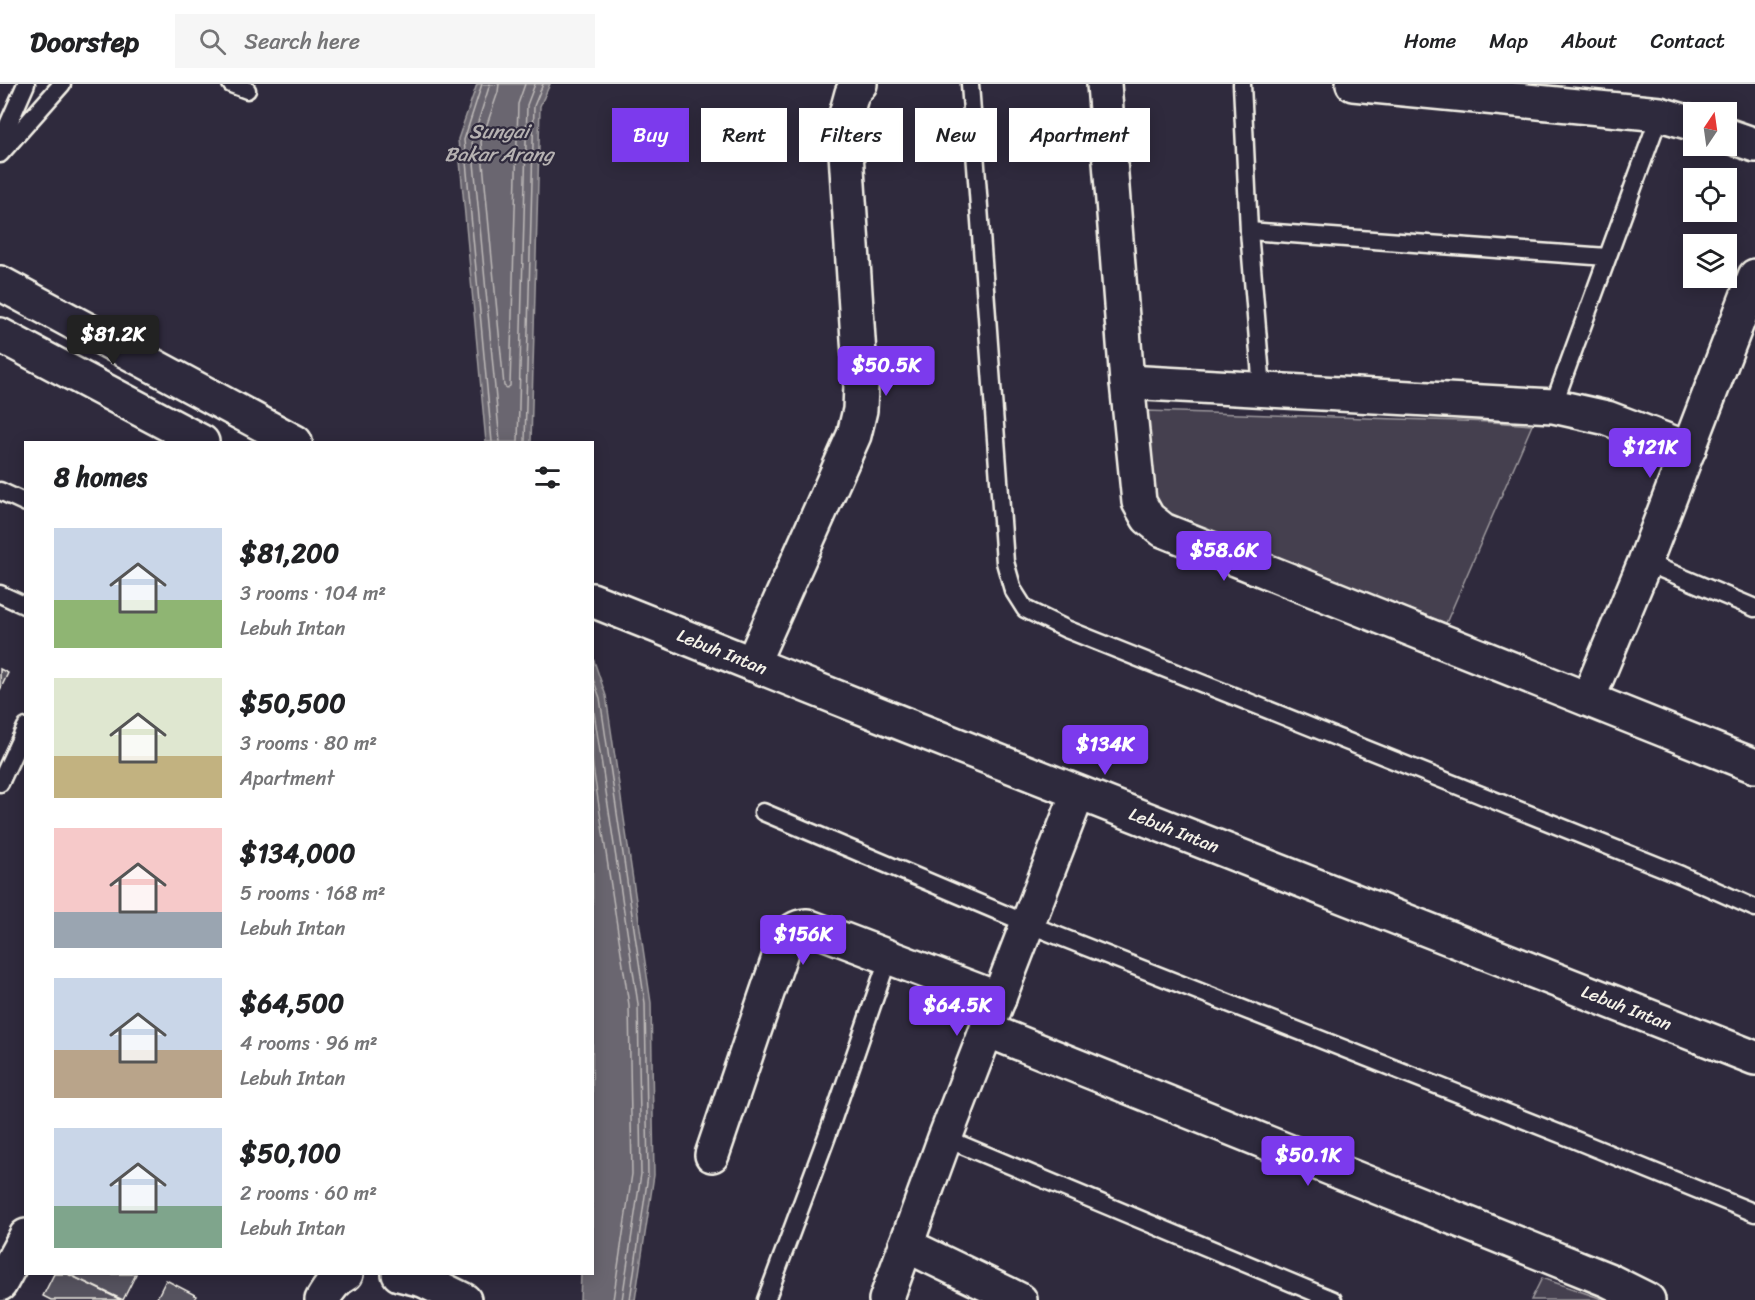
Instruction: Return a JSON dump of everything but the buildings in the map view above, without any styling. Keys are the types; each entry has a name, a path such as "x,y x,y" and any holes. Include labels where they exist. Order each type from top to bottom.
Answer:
{"street":[{"path":"752,664 854,435 860,410 861,386 844,122 852,93 860,84"},
{"path":"1104,84 1127,382 1139,502 1148,518 1163,530 1755,766"},
{"path":"1353,84 1660,114 1683,121"},
{"path":"1737,139 1755,145"},
{"path":"0,283 293,441"},
{"path":"1588,699 1751,297"},
{"path":"0,335 200,441"},
{"path":"1127,382 1553,406 1607,418 1689,449"},
{"name":"Lebuh Intan","path":"594,601 1755,1058"},
{"path":"886,1300 945,1138 1078,793"},
{"path":"712,1155 785,940 798,926 807,926 999,999"},
{"path":"987,1030 1608,1280 1648,1300"},
{"path":"0,1284 24,1240"},
{"path":"906,1245 1020,1300"},
{"path":"322,1300 343,1275"},
{"path":"403,1275 423,1280 464,1300"}],"lane":[{"path":"0,144 26,84"},
{"path":"0,154 62,84"},
{"path":"970,84 1005,562 1012,590 1025,609 1077,633 1681,875 1755,908"},
{"path":"1242,84 1249,231 1262,388"},
{"path":"1553,406 1660,114"},
{"path":"1249,231 1606,257"},
{"path":"0,491 24,502"},
{"path":"1645,562 1755,608"},
{"path":"0,594 24,605"},
{"path":"0,783 24,731"},
{"path":"763,812 1028,924 1573,1139 1755,1214"},
{"path":"766,1300 889,956"},
{"path":"945,1138 1333,1300"}],"shaded area":[{"path":"1146,411 1532,425 1446,623 1181,523 1164,510 1150,488"},
{"path":"1542,1278 1605,1300 1531,1300"}],"water":[{"name":"Sungai Bakar Arang","path":"477,84 550,84 540,106 531,441 486,441 458,139"},
{"path":"594,661 606,696 651,1003 654,1175 635,1300 580,1300 581,1275 594,1275"}]}
